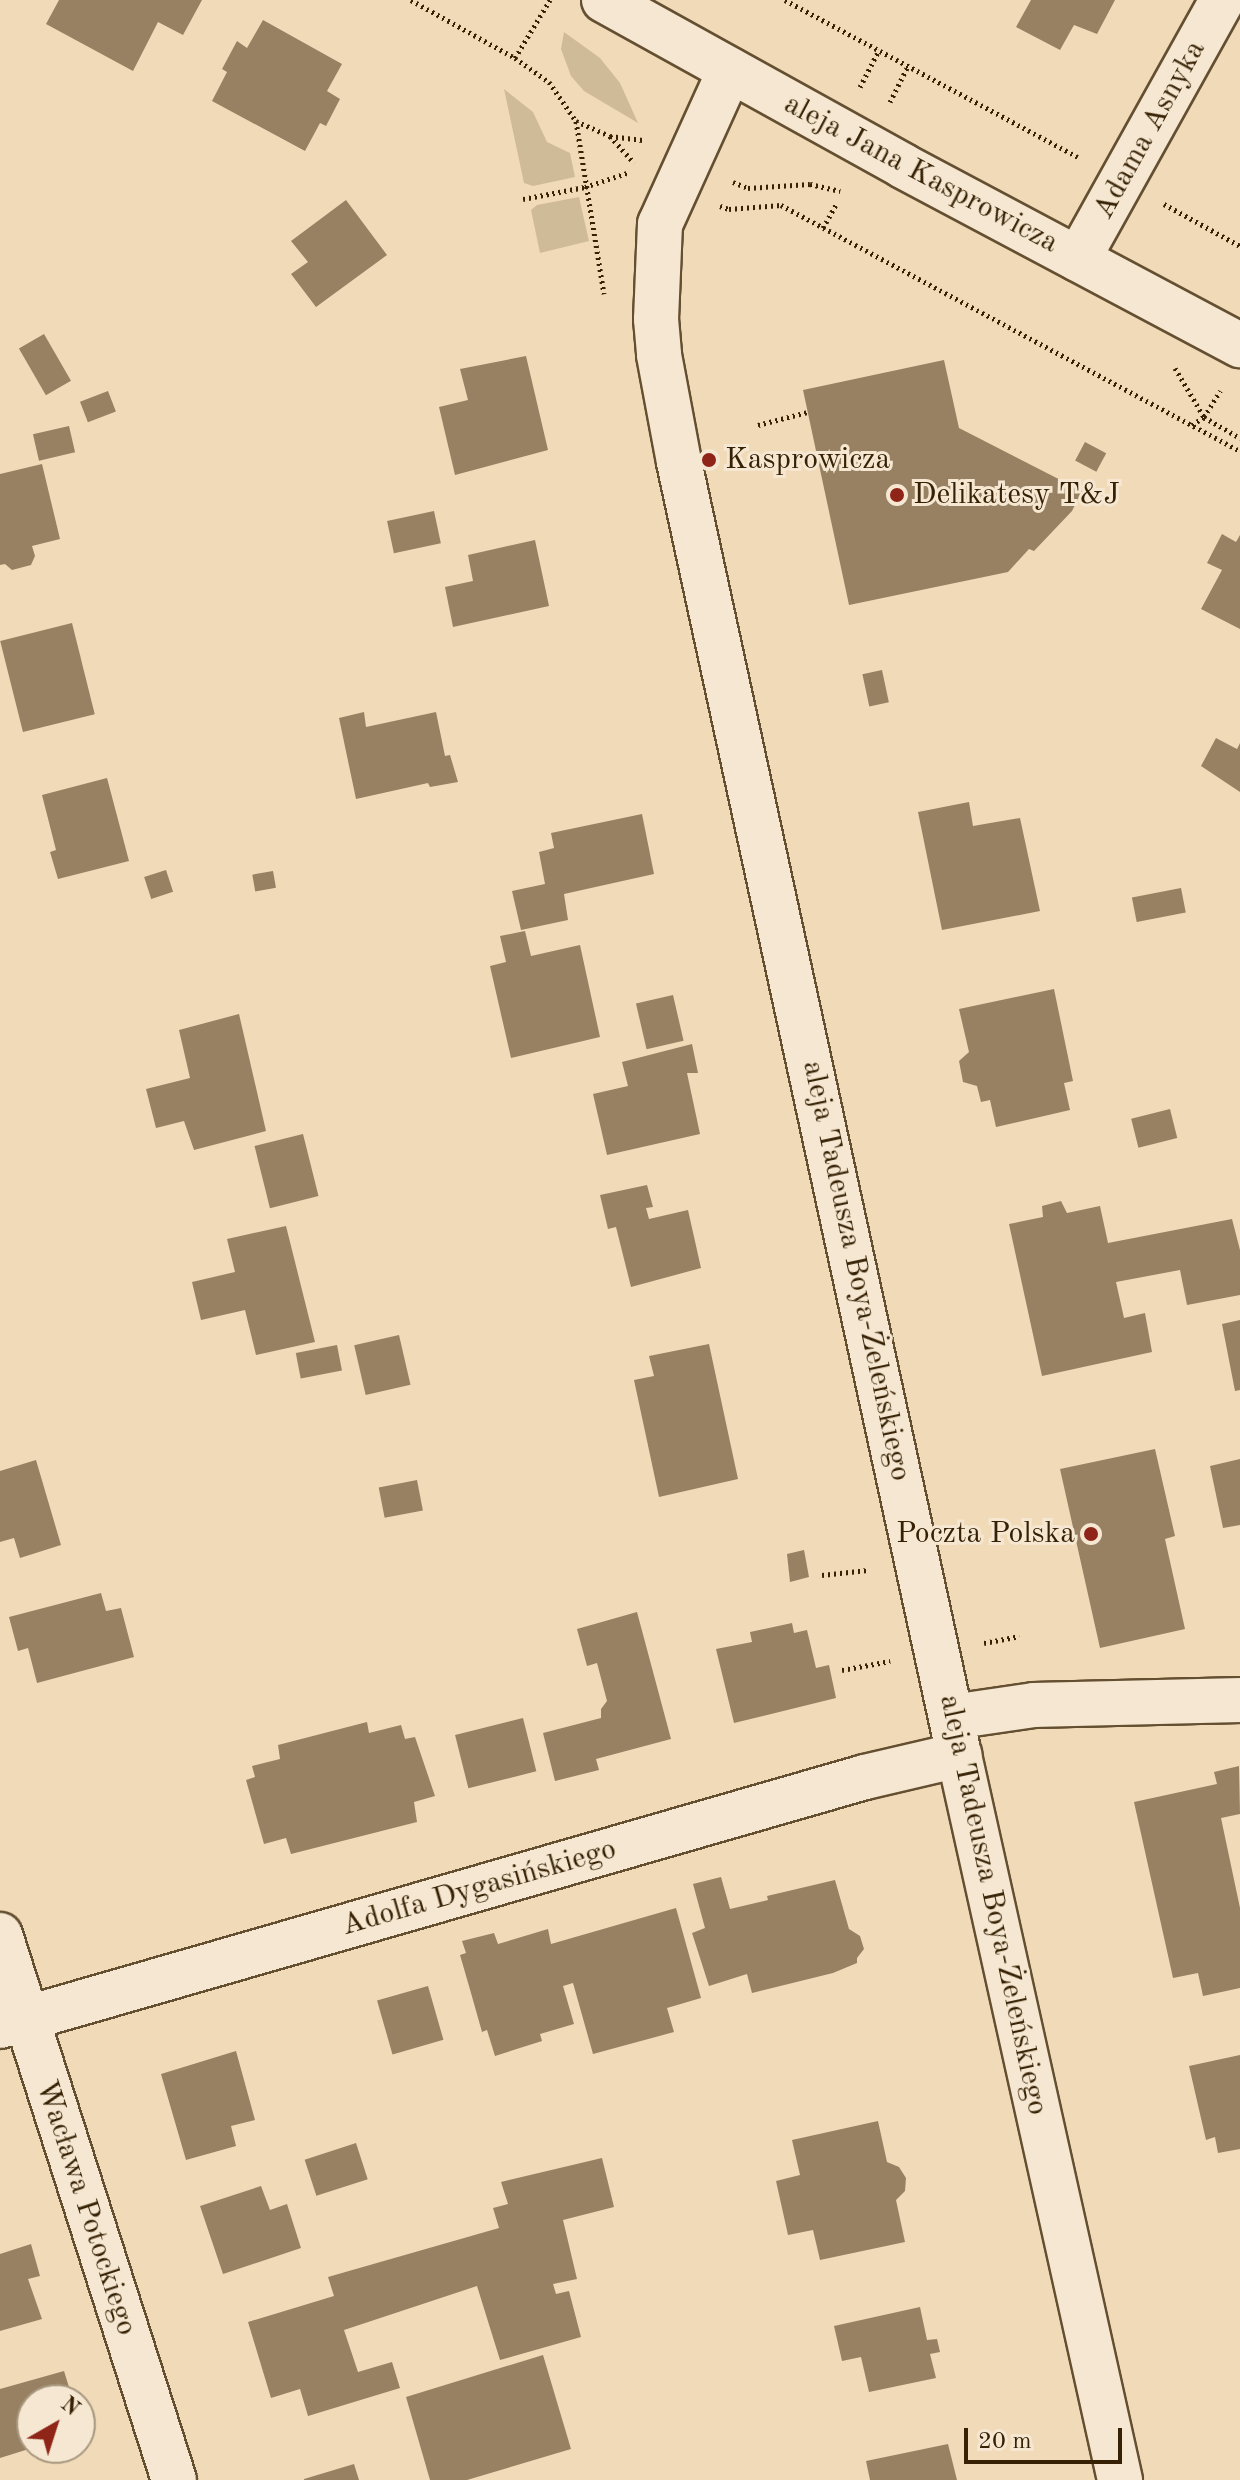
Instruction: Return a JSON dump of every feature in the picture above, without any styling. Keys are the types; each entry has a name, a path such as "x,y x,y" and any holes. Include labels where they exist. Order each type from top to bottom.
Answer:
{"street":[{"name":"Adama Asnyka","path":"1078,259 1222,0"},
{"name":"aleja Jana Kasprowicza","path":"627,5 730,70 1240,345"},
{"name":"aleja Tadeusza Boya-Żeleńskiego","path":"730,70 660,224 656,319 659,355 679,462 1120,2480"},
{"name":"Adolfa Dygasińskiego","path":"12,2022 865,1777 1034,1705 1240,1700"},
{"name":"Wacława Potockiego","path":"0,1935 12,2022 174,2480"}],"path":[{"path":"411,0 515,58 549,82 576,121 585,187"},
{"path":"515,58 550,0"},
{"path":"785,0 1082,158"},
{"path":"856,94 879,50"},
{"path":"886,109 908,66"},
{"path":"576,121 610,136 638,136"},
{"path":"523,199 585,187 639,168 610,136"},
{"path":"734,182 748,188 810,184"},
{"path":"1161,202 1240,246"},
{"path":"823,228 837,203"},
{"path":"729,209 781,205 1240,451"},
{"path":"1192,425 1204,417 1222,387 1231,392"},
{"path":"758,425 808,412"},
{"path":"977,1644 1019,1636"},
{"path":"842,1670 897,1659"}],"shaded area":[{"path":"564,32 600,58 620,83 638,123 584,91 571,76 561,49"},
{"path":"504,89 533,112 547,142 570,153 575,177 533,186 524,183"},
{"path":"579,197 589,241 540,253 531,210 537,205"}],"building":[{"path":"59,0 202,0 183,35 158,22 133,71 46,24"},
{"path":"1031,0 1115,0 1097,34 1074,25 1060,50 1016,27"},
{"path":"263,20 342,64 327,91 340,99 326,126 320,123 305,151 212,101 227,72 222,69 237,41 247,48"},
{"path":"346,200 387,255 316,307 291,274 308,262 291,241"},
{"path":"44,334 71,381 46,395 19,348"},
{"path":"526,356 548,450 455,475 439,407 468,400 460,369"},
{"path":"944,360 959,428 1082,491 1072,511 1034,551 1029,549 1008,572 849,605 803,390"},
{"path":"108,391 116,412 88,422 80,402"},
{"path":"69,426 75,452 39,461 33,434"},
{"path":"1085,442 1106,453 1096,472 1075,461"},
{"path":"42,464 60,539 32,546 35,556 31,565 12,570 5,564 0,565 0,474"},
{"path":"434,511 441,543 394,553 387,521"},
{"path":"1222,534 1236,542 1240,535 1240,629 1201,609 1222,570 1207,563"},
{"path":"535,540 549,606 453,627 445,587 473,581 468,555"},
{"path":"72,623 95,714 23,732 0,641"},
{"path":"882,670 889,702 869,706 862,674"},
{"path":"364,712 366,727 436,712 445,756 450,755 458,782 430,787 428,783 356,799 339,718"},
{"path":"1216,738 1237,749 1240,743 1240,792 1201,766"},
{"path":"107,778 129,861 58,879 50,852 56,850 42,795"},
{"path":"969,802 973,826 1020,818 1040,911 942,930 918,812"},
{"path":"642,814 654,874 564,894 568,920 521,930 512,891 545,884 539,852 554,848 551,833"},
{"path":"166,870 173,892 151,899 144,877"},
{"path":"273,871 276,888 255,891 252,875"},
{"path":"1181,888 1186,913 1137,922 1132,898"},
{"path":"525,931 531,956 580,945 600,1037 511,1058 490,966 506,962 500,936"},
{"path":"1054,989 1073,1081 1064,1083 1070,1110 996,1127 990,1100 981,1102 977,1086 963,1082 959,1061 969,1052 959,1009"},
{"path":"673,995 684,1041 647,1049 636,1004"},
{"path":"239,1014 266,1131 194,1150 184,1121 156,1128 146,1089 190,1078 179,1030"},
{"path":"692,1044 698,1073 687,1073 700,1134 607,1155 593,1094 628,1086 622,1062"},
{"path":"1170,1109 1177,1138 1138,1148 1131,1119"},
{"path":"303,1134 318,1196 270,1208 254,1146"},
{"path":"647,1185 653,1207 646,1208 649,1219 688,1210 701,1268 631,1287 616,1227 608,1229 600,1195"},
{"path":"1061,1201 1067,1213 1100,1206 1108,1243 1232,1219 1240,1250 1240,1295 1187,1305 1180,1270 1116,1282 1124,1318 1145,1313 1152,1352 1042,1376 1009,1224 1043,1217 1042,1206"},
{"path":"286,1226 315,1342 256,1355 245,1310 201,1320 192,1282 235,1272 227,1239"},
{"path":"1240,1320 1240,1390 1235,1391 1222,1324"},
{"path":"399,1335 410,1385 366,1395 354,1345"},
{"path":"709,1344 738,1479 659,1497 634,1380 654,1376 649,1356"},
{"path":"337,1345 342,1371 301,1379 296,1353"},
{"path":"1155,1449 1175,1536 1165,1539 1185,1629 1100,1648 1060,1469"},
{"path":"1240,1459 1240,1525 1223,1528 1210,1466"},
{"path":"36,1460 61,1545 20,1558 14,1538 0,1542 0,1471"},
{"path":"417,1480 423,1510 385,1518 379,1487"},
{"path":"804,1550 809,1577 790,1582 787,1554"},
{"path":"101,1593 106,1611 121,1608 134,1657 37,1683 28,1648 18,1651 9,1617"},
{"path":"637,1612 671,1739 596,1759 599,1770 555,1781 543,1733 601,1718 601,1709 607,1701 597,1663 587,1666 577,1629"},
{"path":"792,1623 794,1633 807,1630 816,1668 829,1665 836,1698 734,1723 716,1649 752,1642 750,1632"},
{"path":"523,1718 536,1771 468,1788 455,1735"},
{"path":"367,1722 369,1733 401,1725 405,1739 415,1737 435,1796 414,1802 417,1822 291,1854 286,1838 264,1844 246,1780 255,1777 252,1766 280,1759 278,1745"},
{"path":"1239,1766 1240,1814 1221,1818 1240,1908 1240,1988 1203,1996 1198,1973 1173,1978 1134,1802 1217,1784 1214,1772"},
{"path":"721,1877 730,1909 768,1900 767,1896 835,1880 849,1929 860,1936 864,1949 857,1963 833,1973 752,1993 747,1974 709,1986 692,1933 705,1928 693,1884"},
{"path":"676,1908 701,1998 667,2008 674,2032 593,2054 573,1983 563,1986 574,2024 540,2034 542,2041 495,2056 487,2030 482,2032 460,1955 466,1953 462,1941 494,1933 498,1944 548,1929 551,1944"},
{"path":"428,1986 443,2040 392,2054 377,2001"},
{"path":"236,2051 255,2120 231,2126 236,2146 186,2160 161,2074"},
{"path":"1240,2055 1240,2149 1218,2153 1215,2137 1206,2140 1189,2066"},
{"path":"878,2121 887,2162 899,2167 906,2178 905,2191 896,2200 905,2242 820,2260 813,2230 788,2235 776,2181 800,2175 792,2140"},
{"path":"356,2143 368,2179 316,2196 305,2160"},
{"path":"602,2158 614,2207 563,2220 577,2279 553,2284 556,2294 569,2291 581,2337 500,2360 477,2286 344,2330 358,2372 392,2362 400,2388 308,2416 300,2389 271,2398 248,2322 334,2296 328,2277 499,2228 493,2208 508,2204 501,2182"},
{"path":"261,2186 270,2210 287,2204 301,2248 223,2274 200,2206"},
{"path":"31,2244 40,2276 28,2279 42,2319 0,2331 0,2254"},
{"path":"920,2307 927,2340 937,2339 940,2352 930,2354 936,2378 869,2392 861,2357 842,2361 834,2326"},
{"path":"543,2355 571,2449 467,2480 430,2480 406,2397"},
{"path":"64,2371 68,2384 18,2384"},
{"path":"16,2384 16,2453 0,2458 0,2389"},
{"path":"948,2444 957,2480 870,2480 866,2461"},
{"path":"354,2464 359,2480 304,2480 304,2479"}],"place":[{"name":"Kasprowicza","path":"709,460"},
{"name":"Delikatesy T&J","path":"897,495"},
{"name":"Poczta Polska","path":"1091,1534"}]}
